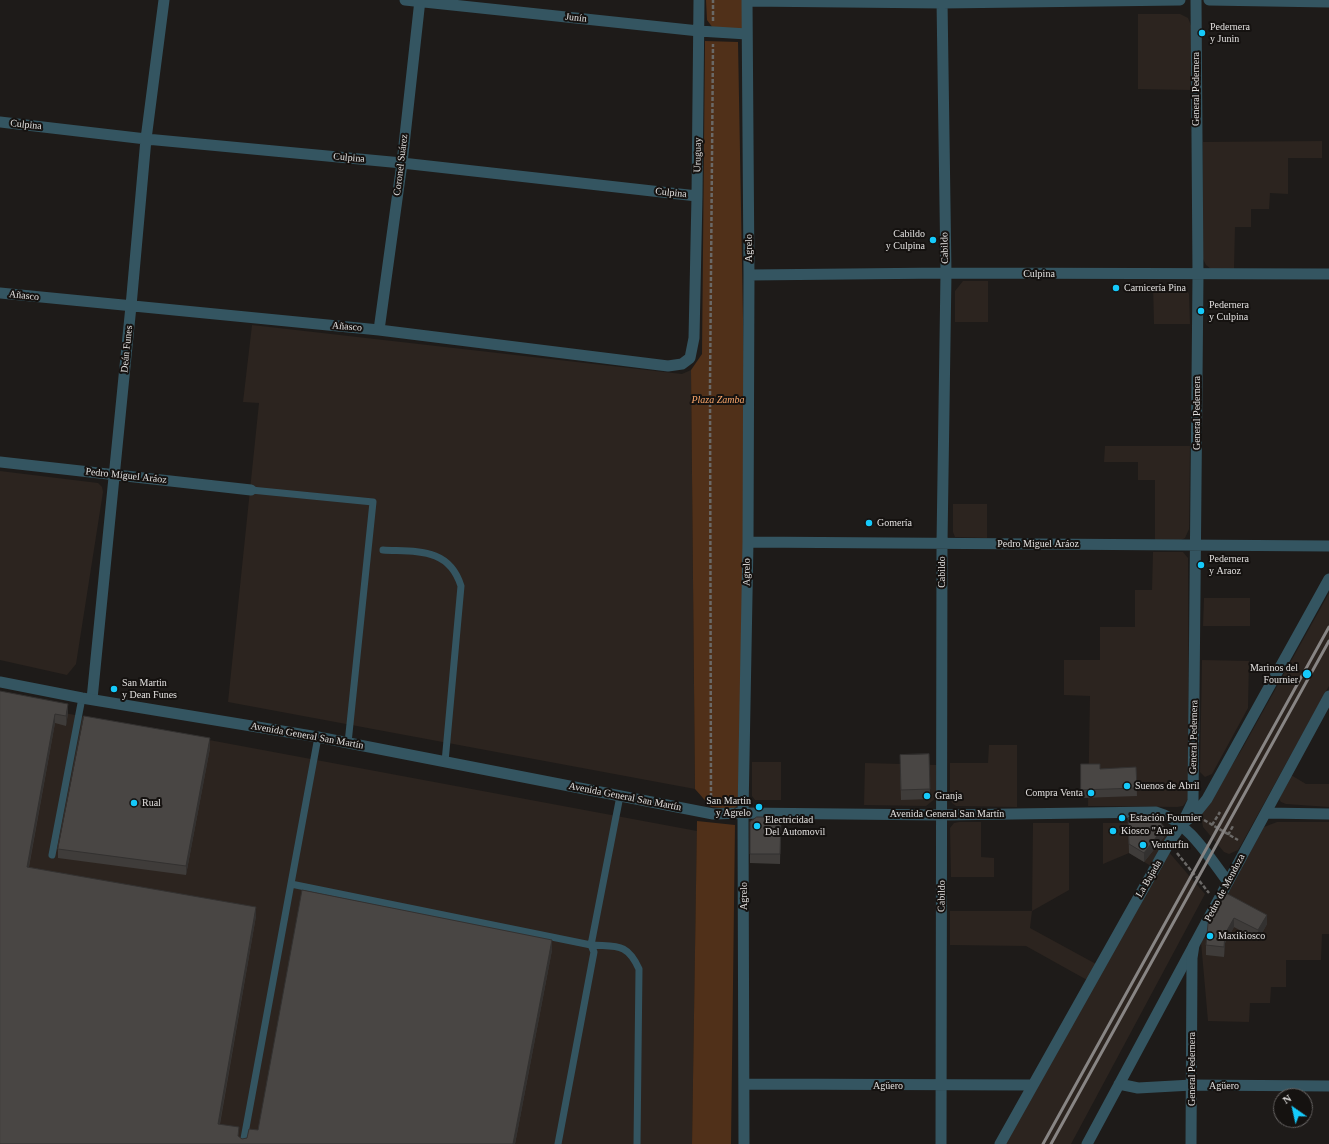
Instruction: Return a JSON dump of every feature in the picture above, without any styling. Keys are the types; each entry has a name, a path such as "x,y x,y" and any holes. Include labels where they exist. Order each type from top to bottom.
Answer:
{"street":[{"name":"Deán Funes","path":"87,698 131,306 146,139 164,0"},
{"name":"Junín","path":"405,0 700,31 747,34"},
{"name":"Uruguay","path":"690,358 694,338 700,31 699,0"},
{"path":"747,0 942,2 1180,0"},
{"name":"Agrelo","path":"744,1144 743,813 748,542 749,275 747,0"},
{"name":"General Pedernera","path":"1182,824 1193,802 1198,275 1196,0"},
{"path":"1209,0 1329,2"},
{"name":"Coronel Suárez","path":"379,330 402,163 420,1"},
{"name":"Cabildo","path":"941,1144 942,543 946,273 942,2"},
{"name":"Culpina","path":"0,122 146,139 402,163 697,196"},
{"name":"Culpina","path":"749,275 946,273 1198,275 1329,274"},
{"name":"Añasco","path":"0,293 379,330 668,366 682,364 690,358"},
{"name":"Pedro Miguel Aráoz","path":"0,462 251,490"},
{"name":"Pedro Miguel Aráoz","path":"748,542 1329,546"},
{"name":"La Bajada","path":"1000,1144 1169,844 1182,824 1195,814 1207,799 1329,580"},
{"name":"Avenida General San Martín","path":"0,682 318,737 712,814 942,815 1156,812 1166,814 1182,824 1228,882"},
{"name":"Pedro de Mendoza","path":"1087,1144 1329,696"},
{"path":"1266,813 1329,814"},
{"name":"General Pedernera","path":"1191,1144 1192,958 1194,946"},
{"name":"Agüero","path":"745,1084 940,1086 1032,1085"},
{"name":"Agüero","path":"1119,1084 1138,1088 1192,1085 1329,1086"}],"lane":[{"path":"251,490 373,502 348,743"},
{"path":"383,550 431,553 440,557 451,566 459,577 462,586 445,762"},
{"path":"52,855 87,698"},
{"path":"243,1144 318,737"},
{"path":"558,1144 594,952 591,945 620,796"},
{"path":"291,884 591,945 623,947 634,958 639,968 637,1144"}],"path":[{"path":"713,0 713,28"},
{"path":"711,807 710,387 713,41"},
{"path":"1212,825 1220,812"},
{"path":"1195,814 1228,835 1248,845"},
{"path":"1228,835 1233,826"},
{"path":"1169,844 1217,903"}],"shaded area":[{"path":"1138,14 1180,14 1188,18 1192,28 1190,90 1138,89"},
{"path":"1322,141 1322,158 1288,158 1288,194 1270,193 1269,209 1251,209 1251,227 1235,227 1234,269 1211,269 1206,265 1203,259 1203,142"},
{"path":"963,281 988,281 988,322 955,322 955,291"},
{"path":"1153,284 1181,285 1185,287 1189,294 1190,324 1154,324"},
{"path":"252,325 682,374 691,370 695,789 228,702 259,403 243,402"},
{"path":"1105,446 1190,446 1189,529 1185,538 1179,541 1155,540 1155,480 1138,480 1138,462 1104,462"},
{"path":"0,471 98,483 102,487 103,492 76,664 67,675 0,660"},
{"path":"953,504 987,504 987,538 955,537 953,532"},
{"path":"1153,552 1183,552 1188,558 1189,798 1183,806 1177,807 1088,806 1090,696 1064,695 1064,660 1100,660 1100,627 1135,627 1135,590 1152,590"},
{"path":"1329,593 1329,686 1241,845 1238,850 1229,854 1224,852 1203,827 1201,815 1242,749"},
{"path":"1204,598 1250,598 1250,626 1203,626"},
{"path":"1202,660 1249,661 1248,708 1212,774 1205,777 1200,772"},
{"path":"0,701 697,831 692,1144 0,1144"},
{"path":"989,745 1017,745 1017,807 956,806 952,803 950,798 950,763 988,763"},
{"path":"752,762 781,762 781,800 755,800 752,796"},
{"path":"865,763 937,765 936,798 926,806 864,805"},
{"path":"1291,775 1306,784 1329,784 1329,807 1286,804 1281,802 1279,799"},
{"path":"981,822 981,857 994,858 994,877 951,877 950,828 954,823"},
{"path":"1277,822 1329,822 1329,934 1322,934 1321,960 1286,960 1286,987 1271,987 1270,1003 1250,1003 1249,1022 1208,1021 1201,942 1264,827"},
{"path":"1033,823 1069,823 1069,890 1032,911"},
{"path":"1103,823 1161,823 1166,828 1167,837 1151,866 1129,853 1103,864"},
{"path":"1167,850 1205,894 1071,1144 1005,1144"},
{"path":"950,911 1032,911 1030,928 1096,964 1087,980 1026,946 950,945"}],"green space":[{"path":"706,0 742,0 742,29 713,28 707,20"},
{"name":"Plaza Zamba","path":"705,41 738,42 744,374 742,798 739,805 733,809 711,807 695,789 691,370 702,354"},
{"path":"697,821 735,825 731,1144 692,1144"}],"building":[{"path":"0,691 68,704 66,716 55,714 27,867 256,907 218,1124 239,1127 238,1136 242,1139 247,1138 249,1129 258,1130 302,890 552,940 513,1144 0,1144"},
{"name":"Rual","path":"84,716 210,738 186,866 58,849"},
{"path":"929,754 930,789 901,790 900,755"},
{"path":"1081,764 1100,764 1100,769 1136,767 1137,788 1081,790"},
{"path":"757,817 781,817 780,854 750,854 750,822"},
{"name":"Venturfin","path":"1156,817 1164,827 1144,853 1129,844 1128,818"},
{"path":"1226,893 1267,915 1258,930 1234,918 1225,934 1224,947 1206,945 1208,924"}],"railway":[{"path":"1043,1144 1329,627"},
{"path":"1051,1144 1329,641"}],"place":[{"name":"Pedernera y Junin","path":"1202,33"},
{"name":"Cabildo y Culpina","path":"933,240"},
{"name":"Carnicería Pina","path":"1116,288"},
{"name":"Pedernera y Culpina","path":"1201,311"},
{"name":"Gomería","path":"869,523"},
{"name":"Pedernera y Araoz","path":"1201,565"},
{"name":"Marinos del Fournier","path":"1307,674"},
{"name":"San Martin y Dean Funes","path":"114,689"},
{"name":"Suenos de Abril","path":"1127,786"},
{"name":"Compra Venta","path":"1091,793"},
{"name":"Granja","path":"927,796"},
{"name":"Rual","path":"134,803"},
{"name":"San Martin y Agrelo","path":"759,807"},
{"name":"Estación Fournier","path":"1122,818"},
{"name":"Electricidad Del Automovil","path":"757,826"},
{"name":"Kiosco \"Ana\"","path":"1113,831"},
{"name":"Venturfin","path":"1143,845"},
{"name":"Maxikiosco","path":"1210,936"}]}
